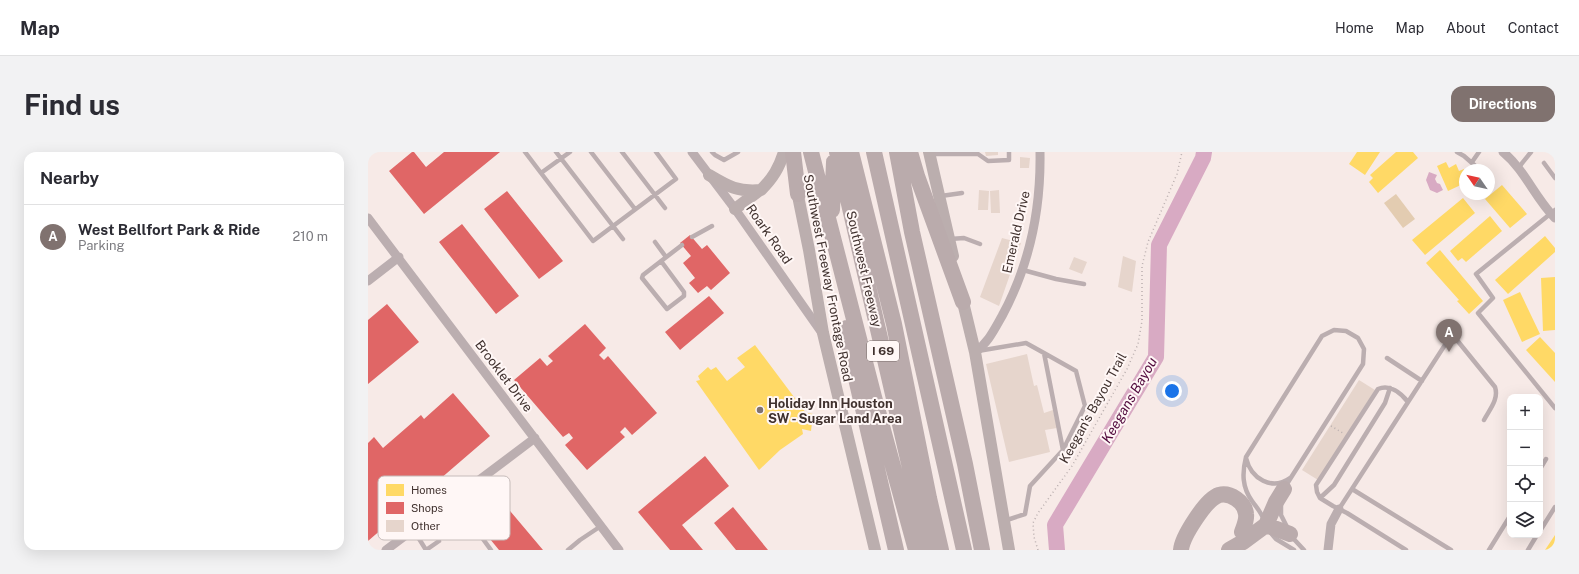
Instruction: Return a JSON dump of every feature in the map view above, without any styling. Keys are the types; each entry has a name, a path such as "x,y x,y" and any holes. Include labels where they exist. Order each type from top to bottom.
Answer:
{"highway":[{"path":"793,152 798,194"},
{"path":"811,152 874,397 916,550"},
{"path":"836,152 832,193 836,274 854,370 896,550"},
{"name":"Southwest Freeway","path":"836,152 929,550"},
{"path":"851,152 894,324 941,550"},
{"name":"I 69","path":"874,152 964,550"},
{"path":"901,154 908,208 965,464 982,550"},
{"path":"901,154 924,195 963,302"},
{"path":"908,389 920,425 951,550"},
{"path":"1229,550 1242,542 1264,518 1284,489"},
{"path":"1181,550 1185,538 1202,510 1218,495 1234,497 1240,502 1246,513 1245,525 1242,532"},
{"path":"1216,550 1264,518"},
{"path":"1264,518 1292,542"}],"main road":[{"path":"735,209 761,190 774,176 780,166 784,152"},
{"name":"Southwest Freeway Frontage Road","path":"787,152 810,250 822,333 874,549"},
{"path":"931,155 975,352 1009,550"},
{"path":"709,175 730,188 746,191 761,190"}],"street":[{"name":"Roark Road","path":"692,152 735,209 822,333"},
{"name":"Emerald Drive","path":"975,352 984,346 993,332 1009,303 1023,270 1035,220 1039,189 1040,152"},
{"path":"1503,152 1519,167 1554,214"},
{"name":"Brooklet Drive","path":"368,218 619,550"},
{"path":"368,281 399,258"},
{"path":"485,476 535,438"},
{"path":"1328,550 1332,524 1339,509"},
{"path":"386,550 399,540"}],"lane":[{"path":"525,152 593,241 676,178 656,152"},
{"path":"556,152 623,239"},
{"path":"541,173 570,152"},
{"path":"591,152 635,209"},
{"path":"622,152 665,208"},
{"path":"712,152 715,156 724,160 738,152"},
{"path":"931,155 978,153 988,161 1009,160 1009,152"},
{"path":"1457,152 1472,162 1479,152"},
{"path":"1519,167 1531,152"},
{"path":"1544,163 1555,178"},
{"path":"939,196 962,193"},
{"path":"1554,214 1476,274 1494,298 1478,313 1555,408"},
{"path":"692,237 712,226"},
{"path":"949,239 964,238 980,244"},
{"path":"655,242 666,257"},
{"path":"661,261 684,292 684,296 667,309 642,278 643,274 682,245"},
{"path":"1023,270 1056,279 1084,284"},
{"path":"1264,518 1248,495 1245,486 1243,472 1246,457 1322,336 1334,330 1346,331 1358,338 1364,349 1363,364 1284,489"},
{"path":"1339,509 1452,334 1495,387 1495,400 1484,420"},
{"path":"975,352 1026,343 1076,371 1085,406 1063,450 1030,486 1025,514 1004,521"},
{"path":"1044,353 1063,450"},
{"path":"1386,358 1422,381"},
{"path":"1406,550 1320,498 1316,485 1378,389 1384,387 1390,388 1404,396 1408,402"},
{"path":"1320,498 1334,485 1385,403 1390,388"},
{"path":"1246,457 1248,465 1253,473 1260,479 1268,483 1283,483 1284,489 1281,515 1292,542 1304,550"},
{"path":"1542,466 1546,459"},
{"path":"1352,488 1451,550"},
{"path":"1543,526 1555,507"},
{"path":"1489,550 1507,521"},
{"path":"568,550 601,526"},
{"path":"1528,550 1535,538"},
{"path":"420,540 426,550 438,541"},
{"path":"484,540 491,550"}],"path":[{"name":"Keegan's Bayou Trail","path":"1038,550 1034,537 1033,523 1072,466 1127,369 1138,344 1142,321 1142,266 1148,242 1177,174 1182,152"},
{"path":"1330,425 1346,435"}],"shaded area":[{"path":"1429,172 1437,175 1435,179 1443,190 1437,193 1430,190 1426,180"},
{"path":"1396,194 1415,219 1403,228 1384,203"}],"building: Homes":[{"path":"1357,152 1380,152 1365,175 1349,164"},
{"path":"1396,152 1413,152 1418,158 1378,193 1369,182 1373,178 1370,175"},
{"path":"1446,162 1449,168 1456,164 1459,171 1459,186 1448,191 1437,166"},
{"path":"1502,185 1527,214 1510,228 1486,200 1495,200 1495,191"},
{"path":"1461,200 1465,200 1475,213 1425,255 1412,240"},
{"path":"1490,216 1502,231 1466,262 1462,258 1458,261 1450,251"},
{"path":"1545,236 1555,248 1555,252 1508,294 1495,280"},
{"path":"1440,250 1483,301 1469,314 1457,301 1459,300 1426,263"},
{"path":"1555,277 1555,330 1543,331 1541,278"},
{"path":"1520,292 1540,334 1522,342 1503,300"},
{"path":"1540,337 1555,353 1555,382 1526,350"},
{"name":"Holiday Inn Houston SW - Sugar Land Area","path":"755,345 806,413 813,414 811,431 802,429 803,434 780,450 759,470 696,381 700,380 698,376 708,367 711,370 716,367 727,381 745,367 737,358"},
{"path":"1555,535 1555,550 1545,550"}],"building: Shops":[{"path":"412,152 414,152 426,167 444,152 500,152 424,214 389,171"},
{"path":"507,191 563,261 539,279 484,209"},
{"path":"462,224 519,296 496,314 439,242"},
{"path":"690,235 702,249 707,245 730,273 711,290 707,286 698,293 689,283 695,278 683,263 691,256 680,243"},
{"path":"709,296 724,313 680,350 665,332"},
{"path":"387,304 419,342 368,384 368,320"},
{"path":"585,324 606,348 599,355 604,360 608,356 657,413 632,435 625,427 620,432 625,437 587,470 565,445 573,438 569,433 563,437 514,380 540,358 547,366 553,361 548,356"},
{"path":"453,393 490,436 444,476 378,476 378,532 368,541 368,443 374,437 383,448 421,415 424,419"},
{"path":"705,456 729,486 682,525 703,550 670,550 638,512"},
{"path":"733,507 768,550 736,550 714,523"},
{"path":"510,511 543,550 499,550 491,540 510,540"}],"building: Other":[{"path":"985,152 998,152 998,155 986,156"},
{"path":"1020,157 1030,158 1029,168 1020,168"},
{"path":"979,190 989,191 988,210 978,210"},
{"path":"999,190 1000,213 991,213 990,191"},
{"path":"1002,238 1021,243 999,306 980,297"},
{"path":"1123,256 1136,261 1132,292 1118,287"},
{"path":"1074,257 1087,262 1082,274 1069,269"},
{"path":"1027,354 1034,386 1037,385 1044,413 1053,410 1057,428 1045,430 1050,452 1009,462 986,364"},
{"path":"1359,380 1375,390 1318,480 1302,470"}],"waterway":[{"name":"Keegans Bayou","path":"1057,550 1055,525 1156,357 1159,245 1203,158 1204,152"}],"place":[{"name":"West Bellfort Park & Ride","path":"1449,352"},
{"name":"Holiday Inn Houston SW - Sugar Land Area","path":"760,410"}]}
